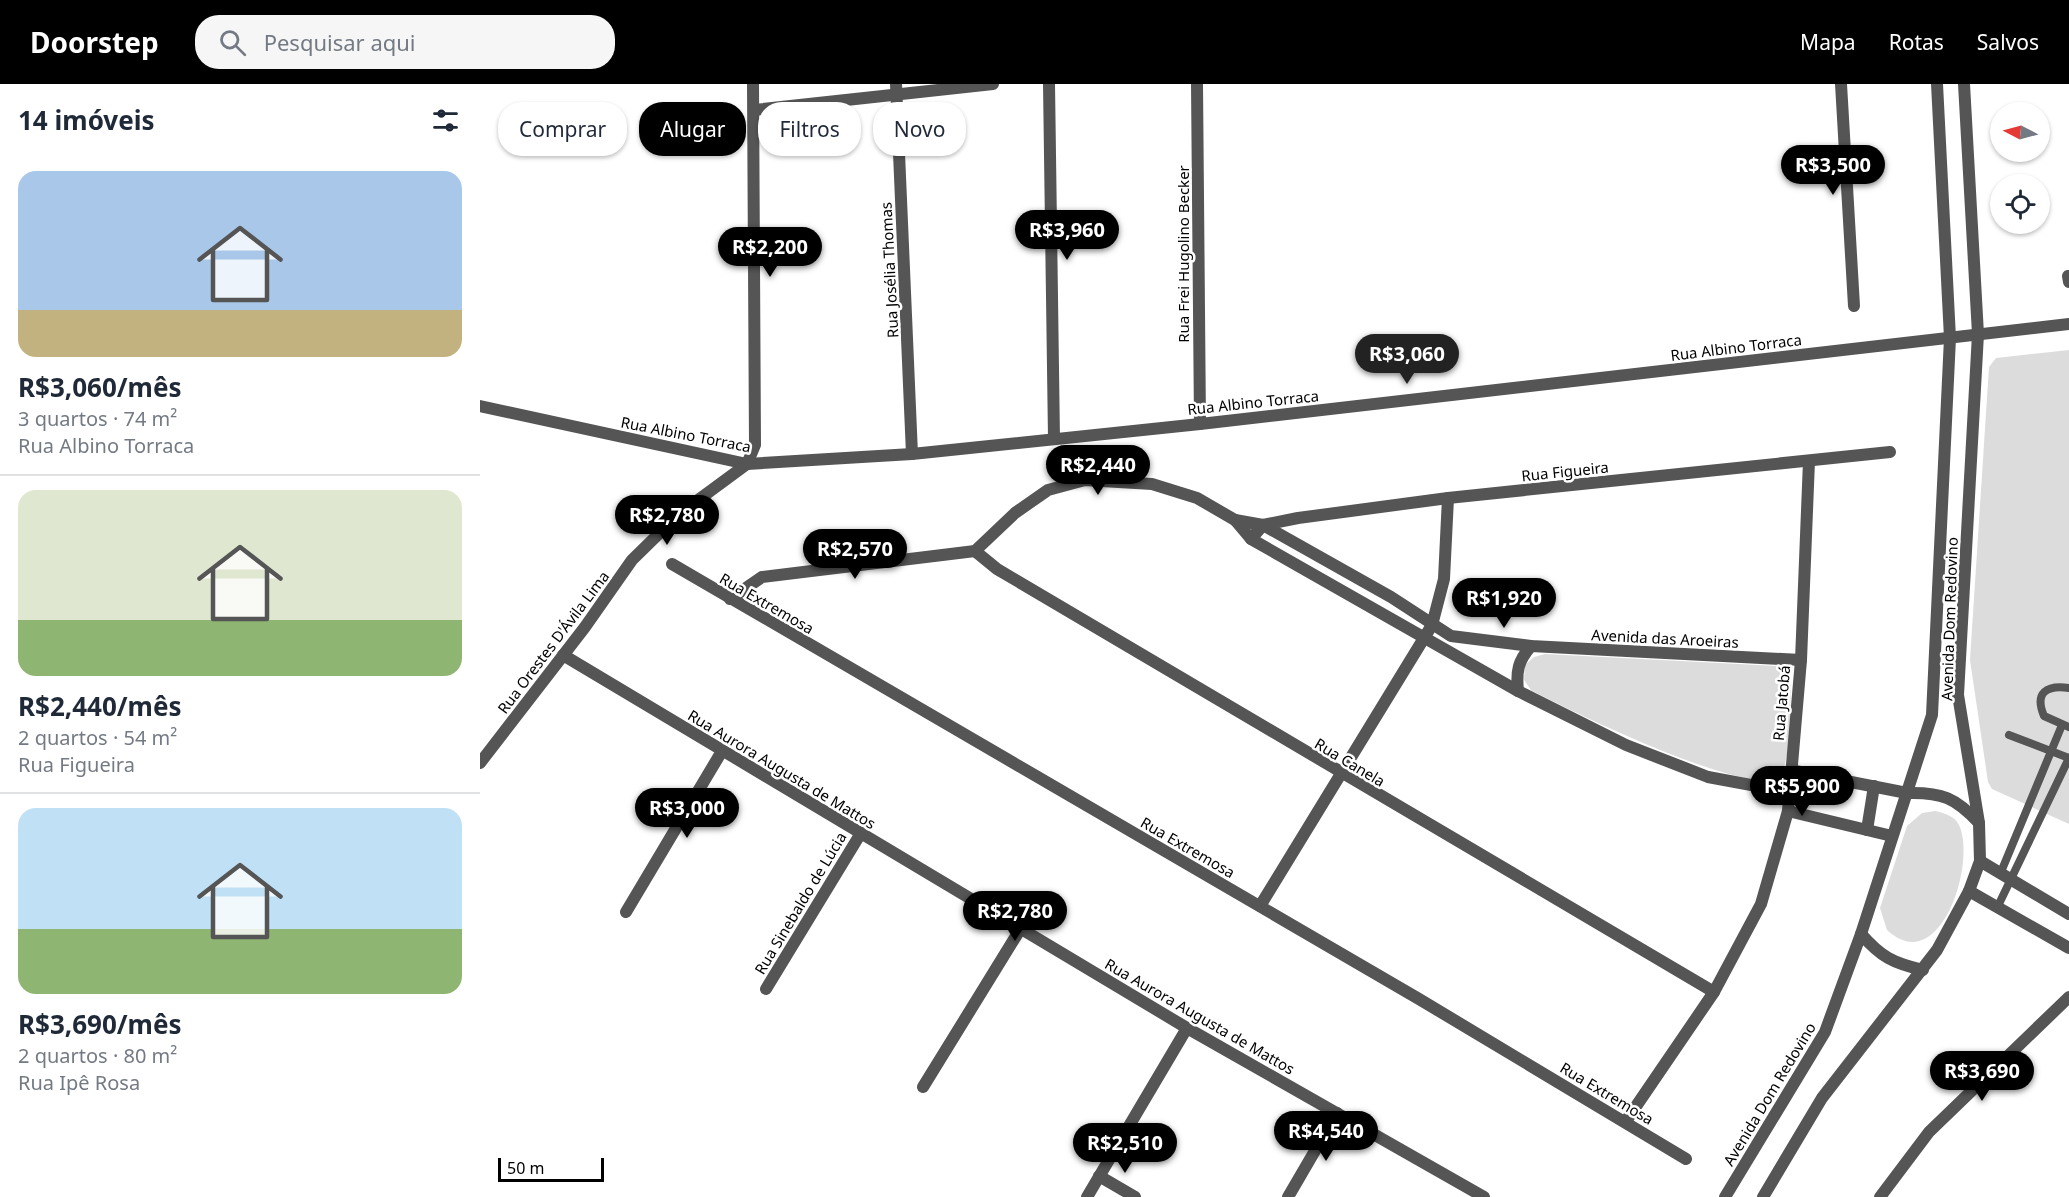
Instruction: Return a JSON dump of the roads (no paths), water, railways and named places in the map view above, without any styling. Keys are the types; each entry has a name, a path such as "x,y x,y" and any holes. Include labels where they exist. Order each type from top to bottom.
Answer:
{"street":[{"path":"747,464 755,445 753,84"},
{"path":"754,110 896,90 993,84"},
{"path":"1049,84 1054,439"},
{"name":"Rua Frei Hugolino Becker","path":"1197,84 1200,424"},
{"path":"1841,84 1854,306"},
{"name":"Avenida Dom Redovino","path":"1725,1197 1825,1032 1861,934 1932,715 1950,338 1937,84"},
{"name":"Avenida Dom Redovino","path":"1763,1197 1822,1098 1937,950 1969,891 1980,861 1979,823 1958,695 1978,334 1964,84"},
{"name":"Rua Josélia Thomas","path":"896,90 912,454"},
{"path":"2068,276 2069,282"},
{"name":"Rua Albino Torraca","path":"480,406 747,464 912,454 1200,424 2069,324"},
{"name":"Rua Figueira","path":"1263,525 1298,518 1448,498 1890,452"},
{"name":"Rua Jatobá","path":"1626,1122 1714,992 1761,904 1788,811 1801,660 1809,461"},
{"name":"Rua Orestes D'Ávila Lima","path":"480,763 632,560 679,514 747,464"},
{"path":"730,599 762,577 975,552 1015,513 1048,490 1085,480 1152,484 1197,498 1235,520 1251,538 1429,631 1518,691 1626,745 1708,777 1789,792"},
{"path":"1260,906 1429,631 1444,579 1448,498"},
{"name":"Avenida das Aroeiras","path":"1235,520 1263,525 1391,597 1429,631 1531,646 1801,660"},
{"path":"1251,538 1263,525"},
{"name":"Rua Canela","path":"975,552 998,569 1341,774 1714,992"},
{"name":"Rua Extremosa","path":"672,564 1260,906 1686,1159"},
{"path":"1518,691 1516,673 1520,658 1531,646"},
{"name":"Rua Aurora Augusta de Mattos","path":"563,655 1187,1028 1484,1197"},
{"path":"626,912 722,751"},
{"path":"1790,771 1907,793 1945,796 1962,804 1979,823"},
{"path":"1867,830 1874,786"},
{"path":"1788,811 1892,836"},
{"name":"Rua Sinebaldo de Lúcia","path":"766,989 861,833"},
{"path":"1980,861 2069,914"},
{"path":"1969,891 2069,948"},
{"path":"923,1087 1021,928"},
{"path":"1861,934 1880,955 1899,964 1923,970"},
{"path":"1880,1197 1929,1132 2067,1004"},
{"path":"1087,1197 1187,1028"},
{"path":"1288,1197 1337,1113"},
{"path":"1099,1176 1135,1197"}],"lane":[{"path":"1998,906 2006,875 2051,751 2066,726 2044,716 2040,708 2041,698 2047,688 2055,686 2069,688"},
{"path":"2006,875 2069,758 2009,735"}]}
